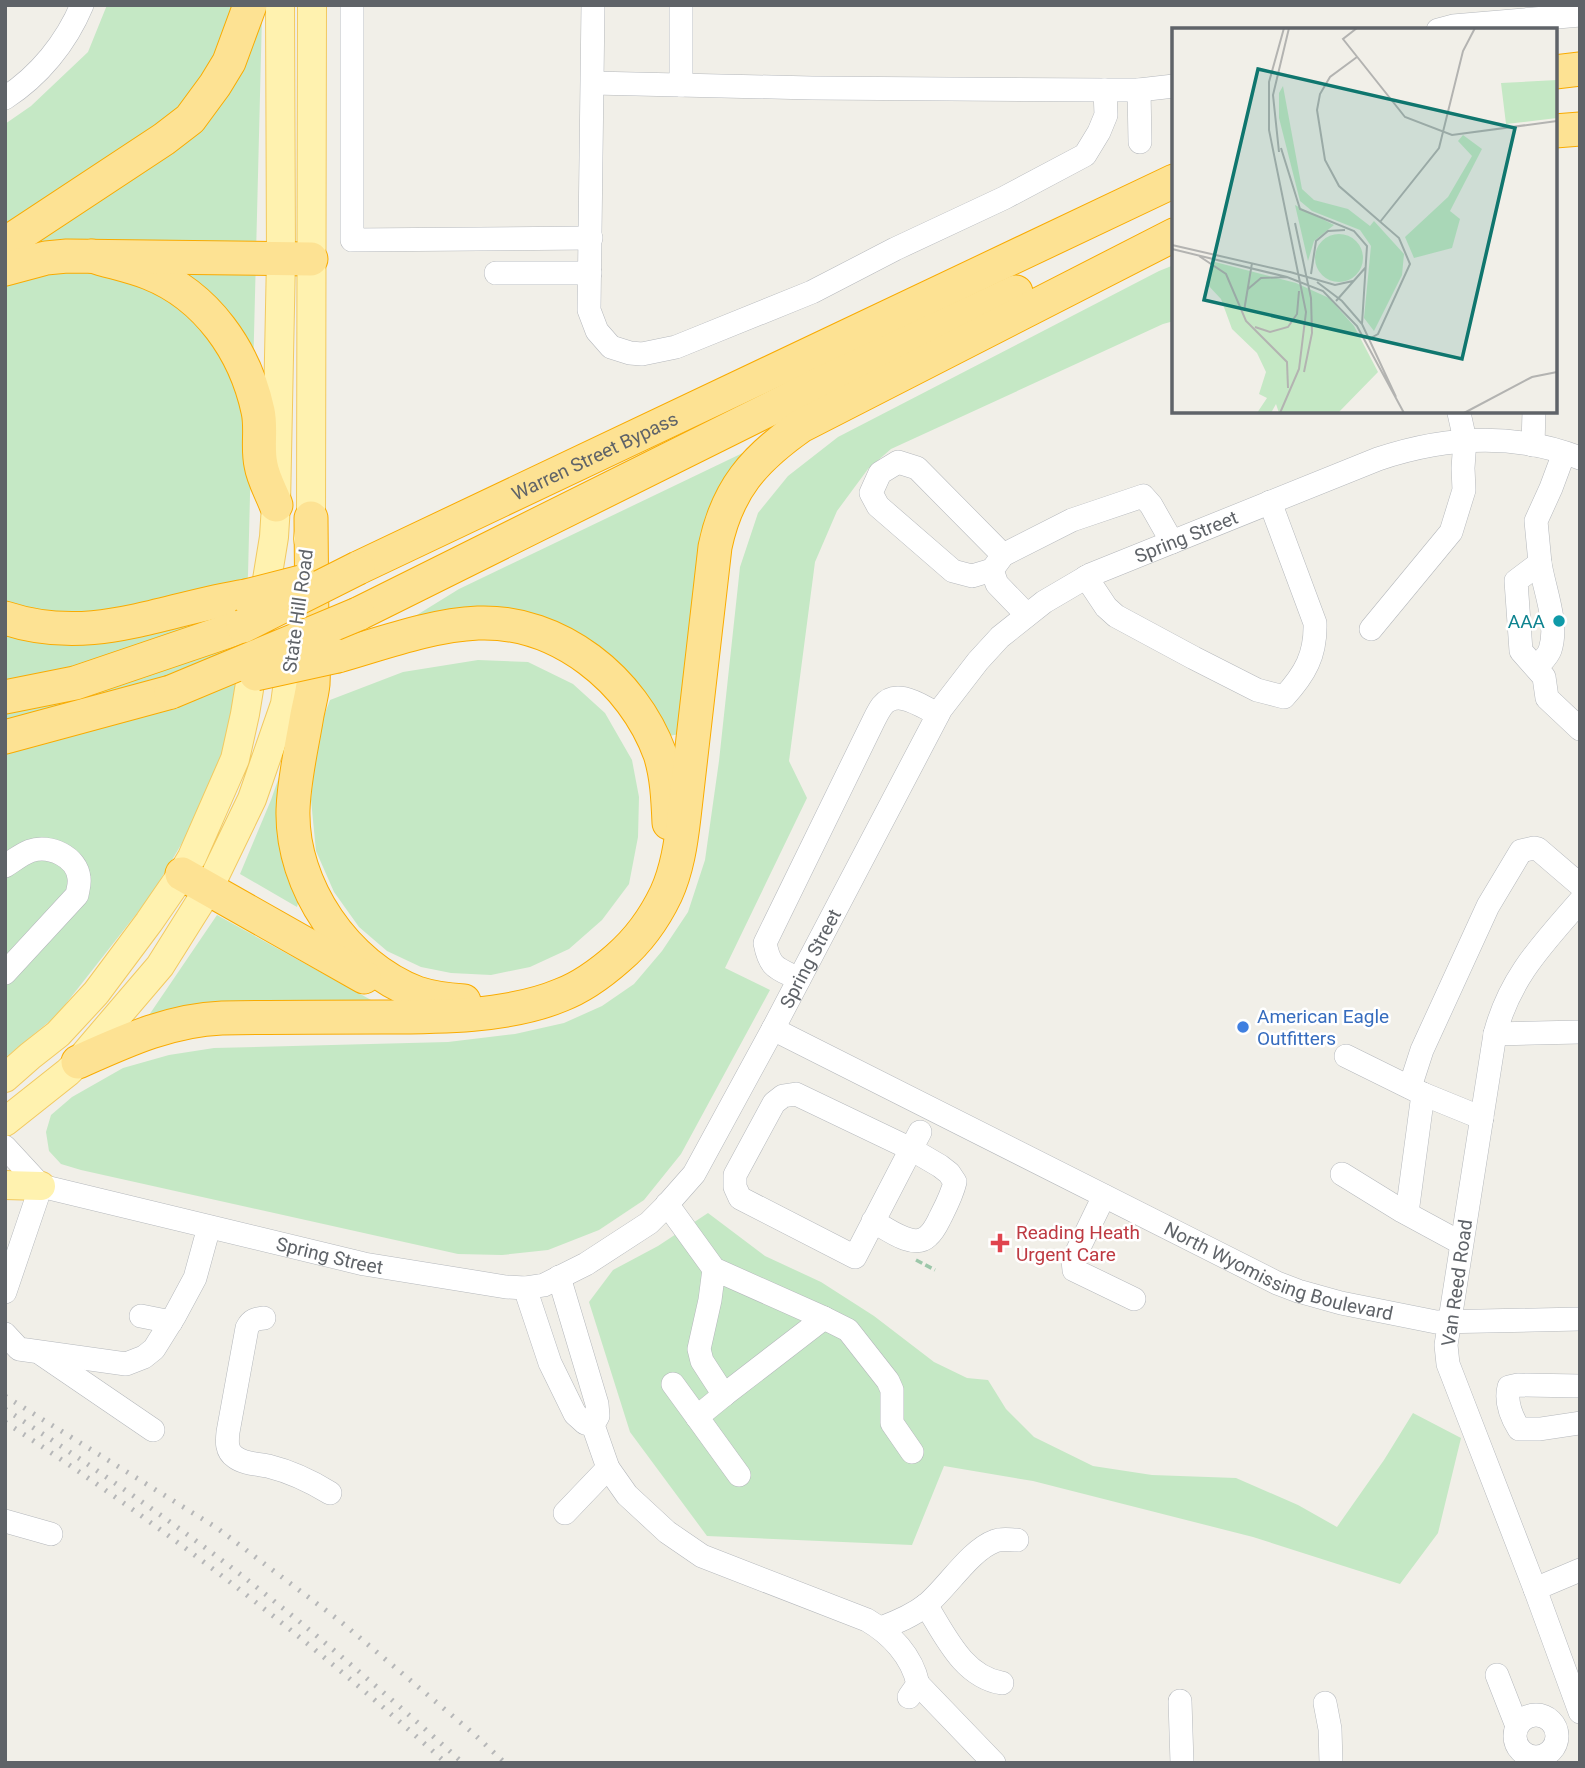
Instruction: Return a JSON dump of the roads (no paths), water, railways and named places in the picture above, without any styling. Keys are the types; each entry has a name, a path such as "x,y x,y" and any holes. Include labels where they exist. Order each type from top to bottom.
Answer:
{"highway":[{"path":"5,244 190,119 229,62 250,5"},
{"path":"1557,72 1580,69"},
{"path":"1557,94 1580,92"},
{"path":"1557,131 1580,129"},
{"path":"1557,144 1580,145"},
{"name":"Warren Street Bypass","path":"5,698 75,683 244,611 358,568 1172,182"},
{"name":"Warren Street Bypass","path":"5,737 171,692 358,614 822,383 1049,276 1172,226"},
{"path":"78,1062 142,1034 197,1020 474,1014 540,1002 559,996 593,978 631,946 646,929 666,894 683,825 713,561 725,510 738,486 764,454 801,425 1172,236"},
{"path":"5,252 74,241 296,250"},
{"path":"5,269 46,258 66,256 296,250"},
{"path":"92,256 148,273 166,282 185,293 219,325 246,372 253,390 261,428 261,465 276,505"},
{"path":"171,692 338,656 445,626 499,624 531,630 570,646 604,670 631,701 652,736 667,787 669,825 662,864 648,899 630,928 597,960 573,976 531,994 490,1002 439,998 417,993 376,971 344,941 322,911 304,875 294,828 294,793 313,684 311,519"},
{"path":"5,618 45,628 84,629 244,611"},
{"path":"200,873 396,996 426,1007 474,1014"},
{"path":"200,873 358,955"}],"main road":[{"name":"State Hill Road","path":"5,1078 58,1034 200,873 252,799 285,704 311,519 280,5"},
{"name":"State Hill Road","path":"5,1122 78,1062 160,966 200,873 235,759 274,537 312,5"},
{"path":"5,1185 41,1186"}],"street":[{"path":"5,98 25,85 64,41 82,5"},
{"path":"352,5 352,240 591,238"},
{"path":"593,5 589,310 597,331 611,347 630,353 642,354 676,347 812,292 1054,173 1085,155 1106,115 1105,90"},
{"path":"681,5 681,85"},
{"path":"1445,28 1580,15"},
{"path":"593,83 1105,90 1172,86"},
{"path":"1139,90 1140,142"},
{"path":"496,273 590,273"},
{"path":"1371,629 1451,531 1464,490 1465,440 1459,413"},
{"path":"1533,445 1534,413"},
{"name":"Spring Street","path":"41,1186 364,1264 525,1289 559,1277 586,1264 649,1223 694,1174 938,714 978,661 1000,637 1027,615 1086,577 1404,450 1465,440 1486,440 1533,445 1572,455"},
{"path":"1536,667 1549,653 1553,635 1540,563 1536,521 1551,488 1572,455"},
{"path":"1027,615 997,584 998,563 917,468 898,462 880,473 871,493 878,506 953,571 972,576 998,563 1072,520 1143,496 1152,505 1172,542"},
{"path":"1086,577 1106,607 1116,616 1257,690 1284,697 1305,672 1315,637 1315,623 1270,502"},
{"path":"1540,563 1516,581 1521,651 1544,677 1548,698 1580,729"},
{"path":"799,979 774,967 765,943 874,720 883,704 892,698 901,697 938,714"},
{"path":"5,866 31,851 44,848 68,858 77,869 80,881 76,895 5,972"},
{"path":"1407,1213 1416,1091 1422,1050 1488,906 1521,852 1534,848 1580,885"},
{"name":"Van Reed Road","path":"1580,901 1520,973 1502,1010 1495,1034 1446,1345 1448,1364 1580,1712"},
{"name":"North Wyomissing Boulevard","path":"773,1029 1277,1283 1298,1291 1348,1305 1437,1322 1580,1320"},
{"path":"1495,1034 1580,1032"},
{"path":"1346,1056 1416,1091 1482,1118"},
{"path":"873,1221 905,1238 921,1241 933,1231 952,1194 955,1182 916,1140 796,1094 783,1096 774,1103 735,1175 735,1187 740,1198 855,1257 873,1221 916,1140"},
{"path":"5,1147 41,1186 5,1292"},
{"path":"1342,1174 1461,1243"},
{"path":"1104,1196 1073,1260 1074,1270 1134,1299"},
{"path":"667,1205 714,1269 848,1330 888,1381 892,1390 892,1423 912,1452"},
{"path":"5,1334 19,1349 37,1352 126,1364 144,1357 154,1349 195,1278 209,1227"},
{"path":"714,1269 699,1349 709,1374 724,1395"},
{"path":"559,1277 597,1404 597,1416 593,1424 608,1468 627,1494 667,1532 702,1556 867,1620 881,1628 915,1670 914,1691 994,1763"},
{"path":"525,1289 550,1363 575,1414 584,1423 593,1424"},
{"path":"141,1315 171,1322"},
{"path":"264,1318 256,1319 247,1328 228,1432 229,1451 243,1461 311,1480 330,1493"},
{"path":"697,1417 824,1318"},
{"path":"37,1352 153,1430"},
{"path":"673,1384 739,1475"},
{"path":"1580,1386 1518,1385 1509,1387 1507,1395 1511,1416 1519,1429 1580,1423"},
{"path":"565,1514 608,1468"},
{"path":"5,1521 51,1534"},
{"path":"881,1628 908,1617 926,1605 982,1548 994,1541 1017,1540"},
{"path":"1535,1589 1580,1570"},
{"path":"926,1605 965,1664 982,1678 1002,1683"},
{"path":"1497,1675 1517,1726 1515,1740 1522,1752 1529,1759 1541,1756 1556,1743 1556,1730 1548,1718 1534,1715 1517,1726"},
{"path":"1180,1701 1182,1763"},
{"path":"1325,1703 1330,1729 1331,1763"},
{"path":"1556,1730 1580,1721"}],"railway":[{"path":"5,1396 217,1528 340,1621 505,1763"},
{"path":"5,1409 219,1558 343,1658 463,1763"},
{"path":"5,1422 120,1501 232,1584 341,1671 446,1763"}],"place":[{"name":"AAA","path":"1559,621"},
{"name":"American Eagle Outfitters","path":"1243,1027"},
{"name":"Reading Heath Urgent Care","path":"1000,1243"}]}
